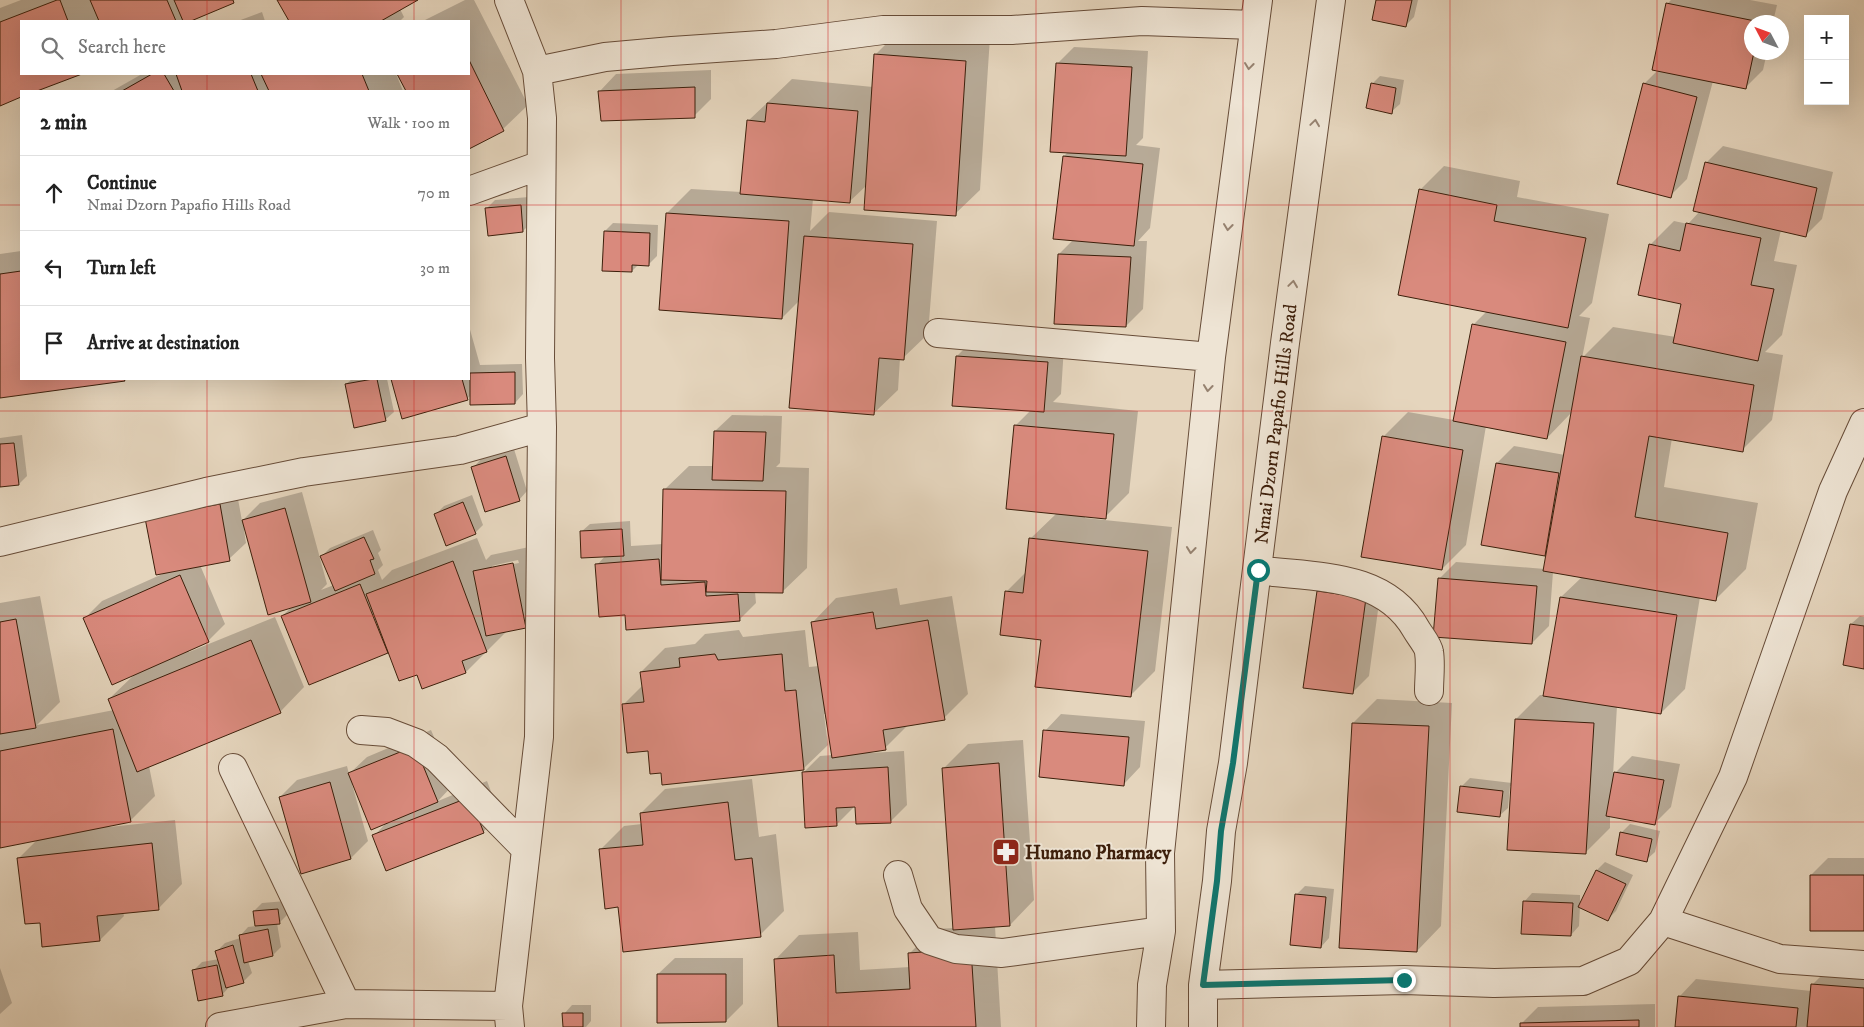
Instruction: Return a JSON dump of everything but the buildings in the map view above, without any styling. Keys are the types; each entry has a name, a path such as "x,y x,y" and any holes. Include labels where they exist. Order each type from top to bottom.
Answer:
{"street":[{"path":"220,1027 346,1004 509,1016 525,848 539,738 542,118 537,71 509,0"},
{"name":"Nmai Dzorn Papafio Hills Road","path":"1204,1027 1203,985 1217,881 1221,831 1233,763 1285,343 1331,0"},
{"path":"537,71 605,57 672,50 776,44 883,30 1012,30 1256,12 1211,357 1160,853 1162,931 1152,985 1151,1027"},
{"path":"470,191 541,165"},
{"path":"938,333 1211,357"},
{"path":"1203,985 1404,980 1494,983 1583,981 1629,961 1662,921 1733,777 1832,491 1864,423"},
{"path":"0,542 214,490 304,472 460,450 542,427"},
{"path":"1258,570 1335,578 1359,584 1383,594 1410,617 1429,652 1429,691"},
{"path":"361,730 387,732 416,743 438,758 525,848"},
{"path":"232,768 346,1004"},
{"path":"898,875 908,909 929,940 956,949 1002,953 1162,931"},
{"path":"1662,921 1780,959 1864,965"}],"place":[{"name":"Humano Pharmacy","path":"1006,852"}],"route":[{"path":"1258,570 1233,763 1221,831 1217,881 1203,985 1404,980"}]}
